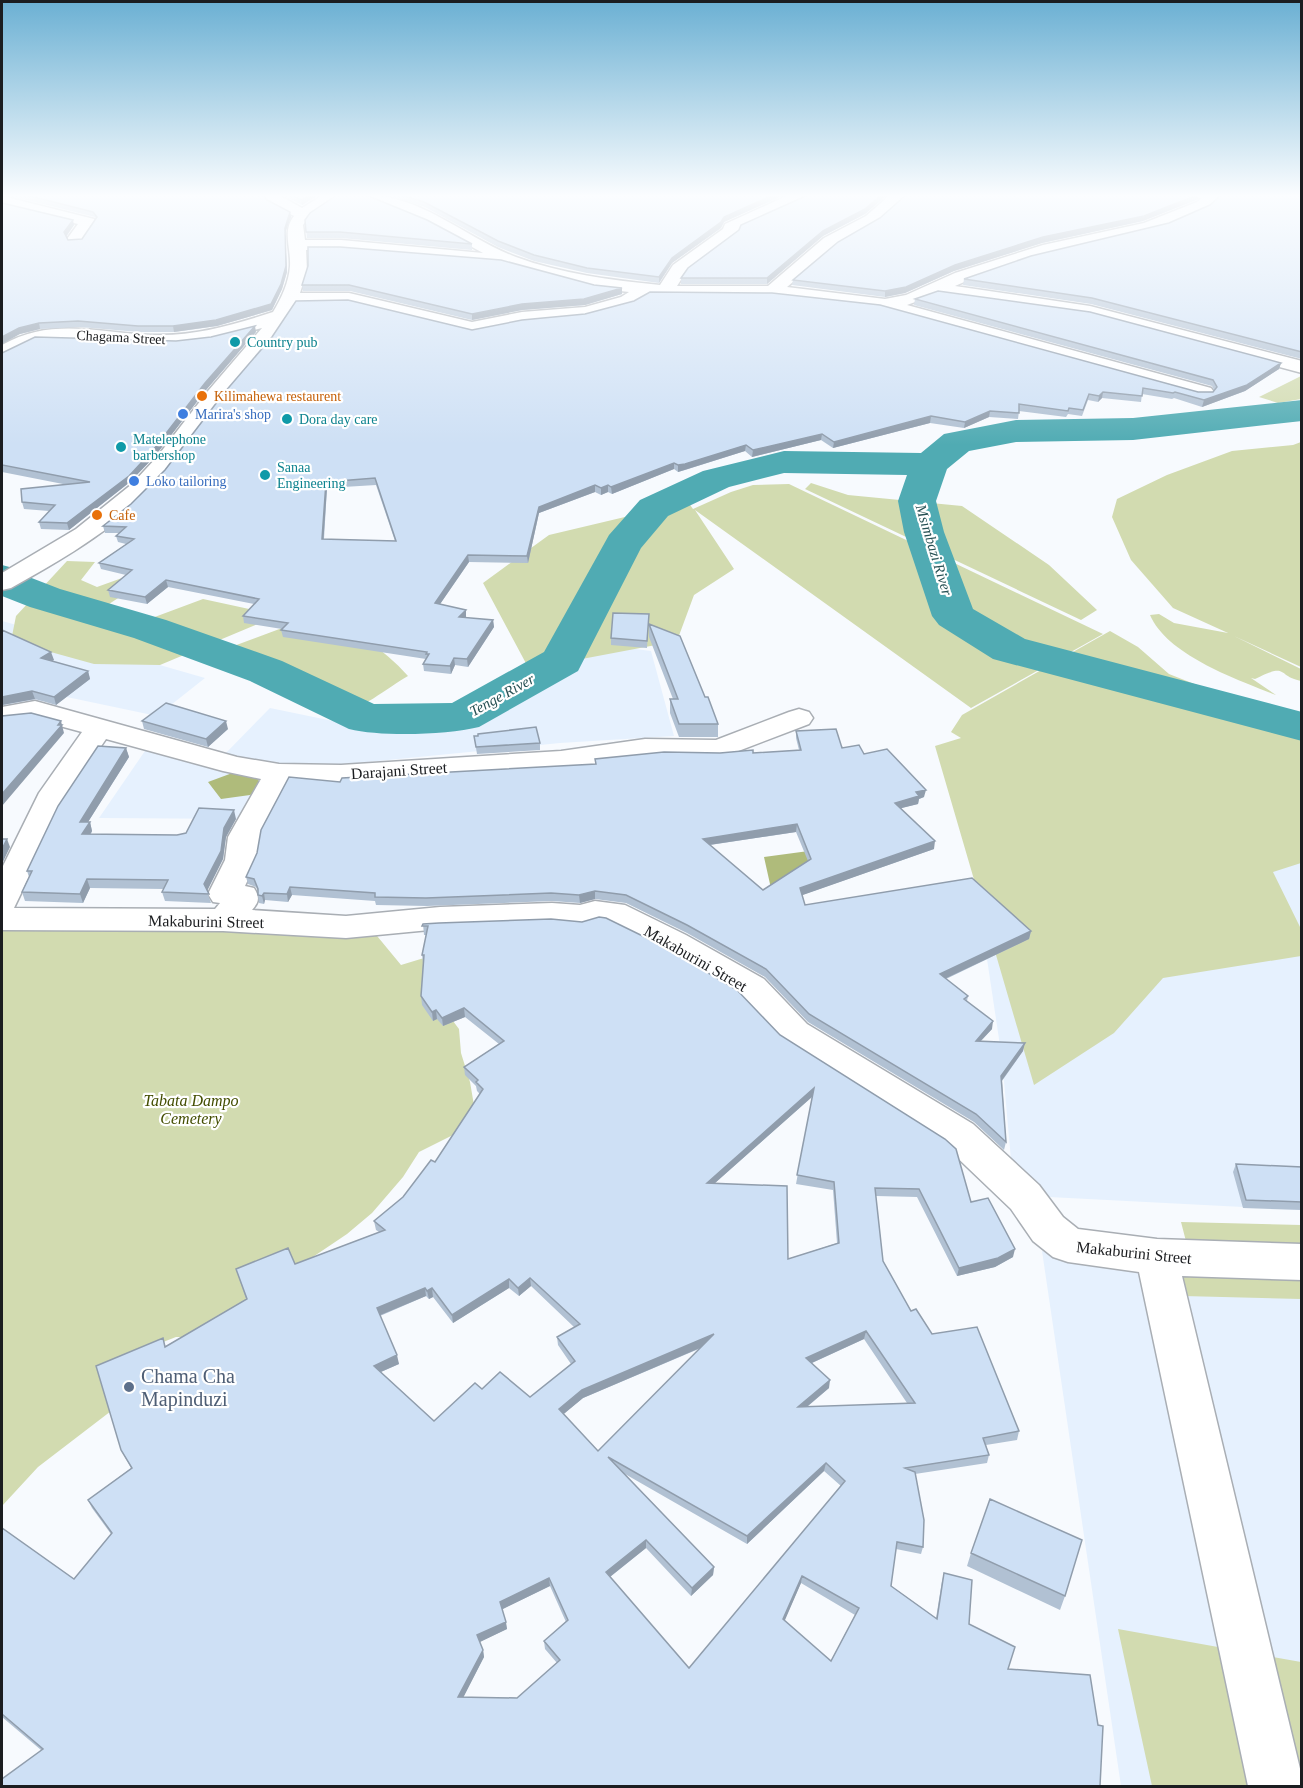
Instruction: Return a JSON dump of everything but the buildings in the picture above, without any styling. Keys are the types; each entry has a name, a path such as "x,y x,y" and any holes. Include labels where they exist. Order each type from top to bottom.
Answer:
{"street":[{"path":"2,583 39,563 103,520 156,472 215,394 257,348 284,307 295,278"},
{"path":"577,278 645,290 772,291 885,304 1204,392"},
{"path":"665,291 673,278"},
{"path":"772,291 787,278"},
{"path":"885,304 912,299 958,278"},
{"path":"935,289 1090,311 1217,345 1237,348 1302,368"},
{"name":"Chagama Street","path":"2,352 21,340 37,335 66,334 166,340 223,332 284,307 349,298 472,328 522,318 585,312 627,300 645,290"},
{"name":"Darajani Street","path":"2,715 35,710 234,765 279,773 341,774 561,760 645,748 720,749 799,718"},
{"path":"2,901 54,793 99,728"},
{"path":"223,920 242,901 242,896 225,894 241,860 244,837 279,773"},
{"name":"Makaburini Street","path":"2,919 223,920 346,927 440,918 552,914 583,916 595,912 613,913 674,943 751,988 794,1033 959,1136 1025,1197 1048,1229 1068,1245 1156,1257 1302,1262"},
{"path":"1156,1257 1276,1786"}],"shaded area":[{"path":"2,621 205,678 157,716 62,696 2,712"},
{"path":"597,644 651,651 674,736 560,743 327,766 278,768 223,756 270,708 362,727 466,725"},
{"path":"147,748 273,776 249,819 99,818"},
{"path":"1291,834 1302,857 1301,1210 1049,1197 1012,1171 1002,1059 987,959"},
{"path":"1042,1251 1301,1268 1301,1786 1121,1786"}],"green space":[{"path":"1301,376 1301,399 1278,403 1259,397"},
{"path":"1301,442 1301,667 1234,636 1301,669 1301,681 1278,671 1255,679 1251,678 1276,695 1224,674 1187,654 1159,629 1150,615 1159,614 1174,623 1228,633 1173,608 1131,560 1112,517 1117,499 1167,475 1232,451 1293,445"},
{"path":"811,483 848,495 962,506 1049,565 1097,610 1081,620 805,489"},
{"path":"789,484 1103,634 971,708 695,510 734,569 694,595 677,641 529,669 483,583 549,535 688,502 693,509 753,485"},
{"path":"67,561 95,562 81,580 97,587 122,578 141,583 106,606 152,618 203,599 268,613 272,618 160,665 94,664 11,641 16,616"},
{"path":"317,615 366,640 388,656 408,676 354,709 332,713 264,683 223,650"},
{"path":"1110,631 1138,647 1169,674 1301,726 1301,863 1273,872 1301,929 1301,956 1163,978 1114,1033 1034,1085 935,746 961,738 951,732 962,715"},
{"path":"235,772 256,773 262,790 250,795 221,799 208,782"},
{"path":"816,850 823,866 772,893 764,857"},
{"name":"Tabata Dampo Cemetery","path":"6,917 368,925 401,965 424,958 450,1017 459,1029 461,1053 470,1082 477,1123 419,1152 403,1177 372,1213 347,1234 194,1337 176,1337 135,1353 115,1408 38,1467 2,1506 2,920"},
{"path":"1181,1222 1301,1225 1301,1252 1188,1249"},
{"path":"1178,1267 1301,1278 1301,1299 1183,1296"},
{"path":"1118,1629 1301,1662 1301,1786 1152,1786"}],"waterway":[{"name":"Msimbazi River","path":"930,464 957,442 1016,431 1133,429 1302,410"},
{"name":"Tenge River","path":"2,578 14,586 45,598 150,629 266,671 366,719 462,717 562,661 623,544 654,508 716,479 784,462 930,464"},
{"name":"Msimbazi River","path":"930,464 917,501 924,532 954,616 1009,649 1302,727"}],"place":[{"name":"Country pub","path":"235,342"},
{"name":"Kilimahewa restaurent","path":"202,396"},
{"name":"Marira's shop","path":"183,414"},
{"name":"Dora day care","path":"287,419"},
{"name":"Matelephone barbershop","path":"121,447"},
{"name":"Sanaa Engineering","path":"265,475"},
{"name":"Loko tailoring","path":"134,481"},
{"name":"Cafe","path":"97,515"},
{"name":"Chama Cha Mapinduzi","path":"129,1387"}]}
